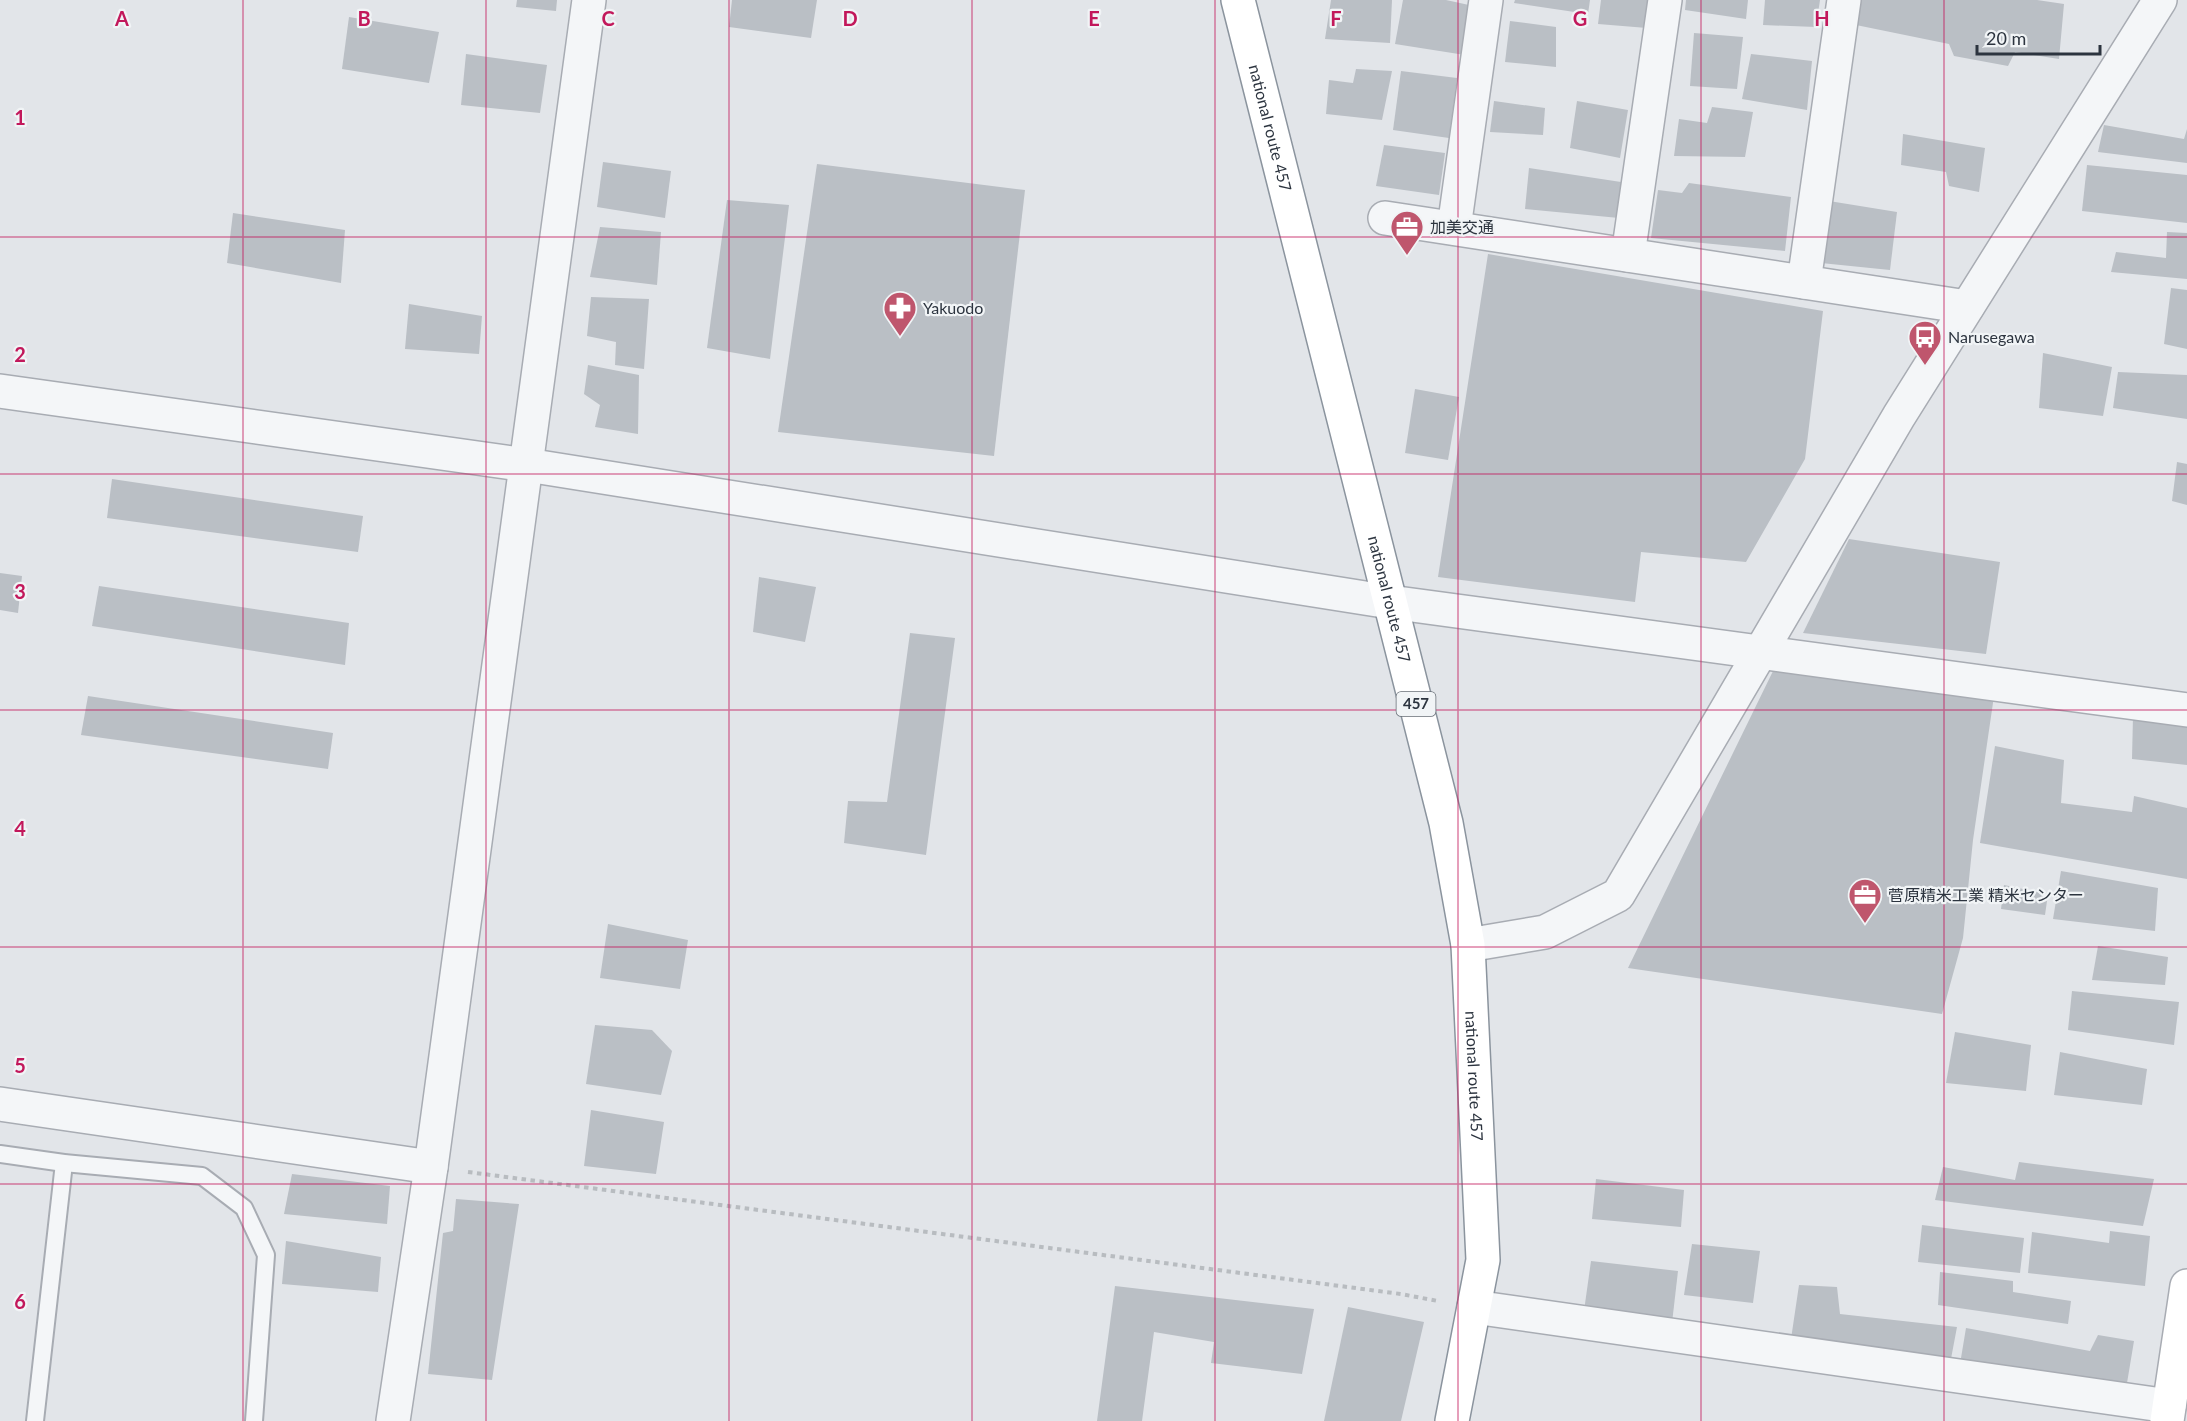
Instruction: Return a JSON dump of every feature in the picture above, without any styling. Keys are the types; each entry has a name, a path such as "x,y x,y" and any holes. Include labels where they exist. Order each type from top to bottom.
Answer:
{"main road":[{"name":"national route 457","path":"1238,0 1446,823 1468,945 1483,1260 1452,1421"},
{"path":"2168,1414 2187,1286"}],"street":[{"path":"393,1421 431,1167 589,0"},
{"path":"1454,228 1486,0"},
{"path":"1628,255 1665,0"},
{"path":"1804,282 1844,0"},
{"path":"1468,945 1545,932 1618,895 1899,416 2160,0"},
{"path":"1385,218 1967,307"},
{"path":"0,391 527,465 1390,602 2187,710"},
{"path":"0,1104 431,1167"},
{"path":"1474,1307 2168,1414"}],"lane":[{"path":"0,1154 64,1163 202,1176 244,1208 266,1255 254,1421"},
{"path":"35,1421 64,1163"}],"path":[{"path":"431,1167 1389,1293 1474,1307"}],"building":[{"path":"517,0 557,0 556,11 516,7"},
{"path":"732,0 817,0 811,38 729,27"},
{"path":"1331,0 1392,0 1390,43 1325,39"},
{"path":"1403,0 1446,0 1469,5 1465,55 1395,44"},
{"path":"1515,0 1590,0 1588,14 1514,3"},
{"path":"1601,0 1651,0 1647,28 1598,24"},
{"path":"1686,0 1748,0 1746,19 1685,10"},
{"path":"1765,0 1820,0 1816,27 1763,25"},
{"path":"1860,0 2037,0 2064,4 2059,59 2015,52 2008,66 1954,56 1949,44 1856,25"},
{"path":"349,17 439,32 429,83 342,69"},
{"path":"1510,21 1556,27 1556,67 1505,62"},
{"path":"1694,33 1743,37 1737,89 1690,86"},
{"path":"466,54 547,65 540,113 461,105"},
{"path":"1751,54 1812,61 1807,110 1742,99"},
{"path":"1356,69 1392,71 1382,120 1326,114 1329,80 1353,83"},
{"path":"1401,71 1457,78 1449,138 1393,130"},
{"path":"1494,101 1545,108 1543,135 1490,132"},
{"path":"1577,101 1628,110 1620,158 1570,148"},
{"path":"1712,107 1753,112 1745,157 1674,156 1679,119 1707,123"},
{"path":"2104,125 2184,139 2187,129 2187,163 2098,152"},
{"path":"1903,134 1985,148 1979,192 1949,186 1946,172 1901,165"},
{"path":"1384,145 1445,153 1439,195 1376,186"},
{"path":"603,162 671,171 665,218 597,207"},
{"path":"817,164 1025,190 994,456 778,432"},
{"path":"2087,165 2187,175 2187,223 2082,211"},
{"path":"1529,168 1621,182 1619,218 1525,209"},
{"path":"1689,183 1791,197 1785,251 1651,238 1658,190 1682,193"},
{"path":"727,200 789,205 770,359 707,348"},
{"path":"1829,201 1897,212 1890,270 1821,263"},
{"path":"233,213 345,230 341,283 227,263"},
{"path":"600,227 661,232 657,285 590,277"},
{"path":"2167,232 2187,233 2187,279 2111,272 2116,252 2166,258"},
{"path":"1488,254 1823,311 1805,459 1746,562 1641,552 1635,602 1438,577"},
{"path":"2171,288 2187,290 2187,349 2164,344"},
{"path":"591,297 649,299 644,369 615,365 616,342 587,336"},
{"path":"409,304 482,316 479,354 405,349"},
{"path":"2043,353 2112,367 2103,416 2039,408"},
{"path":"588,365 639,375 638,434 595,427 600,405 584,394"},
{"path":"2118,372 2187,375 2187,419 2113,408"},
{"path":"1415,389 1459,397 1448,460 1405,453"},
{"path":"2177,462 2187,464 2187,505 2172,501"},
{"path":"112,479 363,516 358,552 107,518"},
{"path":"1849,539 2000,562 1986,654 1803,633"},
{"path":"0,573 22,576 18,613 0,610"},
{"path":"759,577 816,587 805,642 753,632"},
{"path":"99,586 349,623 345,665 92,626"},
{"path":"910,633 955,638 926,855 844,843 848,801 887,802"},
{"path":"1774,669 1994,696 1973,840 1963,938 1942,1014 1628,968"},
{"path":"88,696 333,733 328,769 81,735"},
{"path":"2133,716 2187,724 2187,765 2132,759"},
{"path":"1995,746 2064,760 2061,803 2132,812 2134,796 2187,808 2187,879 1980,843"},
{"path":"2061,871 2158,888 2155,931 2053,919"},
{"path":"2004,885 2048,894 2045,915 2001,909"},
{"path":"608,924 688,940 680,989 600,978"},
{"path":"2098,946 2168,957 2165,985 2092,980"},
{"path":"2072,991 2179,1002 2174,1045 2068,1030"},
{"path":"595,1025 652,1030 672,1051 661,1095 586,1084"},
{"path":"1955,1032 2031,1045 2026,1091 1946,1083"},
{"path":"2060,1052 2147,1069 2142,1105 2054,1095"},
{"path":"591,1110 664,1122 656,1174 584,1166"},
{"path":"2019,1162 2154,1179 2143,1226 1935,1200 1943,1167 2015,1180"},
{"path":"292,1174 390,1186 387,1224 284,1214"},
{"path":"1596,1179 1684,1190 1681,1227 1592,1219"},
{"path":"456,1199 519,1204 492,1380 428,1374 443,1233 453,1231"},
{"path":"1922,1225 2024,1238 2020,1273 1918,1262"},
{"path":"2110,1231 2150,1236 2145,1286 2028,1273 2032,1232 2109,1243"},
{"path":"286,1241 381,1257 378,1292 282,1284"},
{"path":"1692,1244 1760,1251 1753,1303 1684,1295"},
{"path":"1591,1261 1678,1271 1672,1323 1584,1311"},
{"path":"1940,1272 2013,1281 2013,1292 2071,1301 2068,1324 1938,1305"},
{"path":"1799,1285 1837,1287 1840,1314 1957,1327 1950,1364 1791,1339"},
{"path":"1115,1286 1314,1309 1302,1374 1211,1363 1214,1342 1154,1332 1142,1421 1097,1421"},
{"path":"1348,1307 1424,1322 1401,1421 1324,1421"},
{"path":"1966,1328 2090,1351 2098,1335 2134,1341 2126,1389 1959,1370"}],"place":[{"name":"加美交通","path":"1407,256"},
{"name":"Yakuodo","path":"900,337"},
{"name":"Narusegawa","path":"1925,366"},
{"name":"菅原精米工業 精米センター","path":"1865,924"}]}
